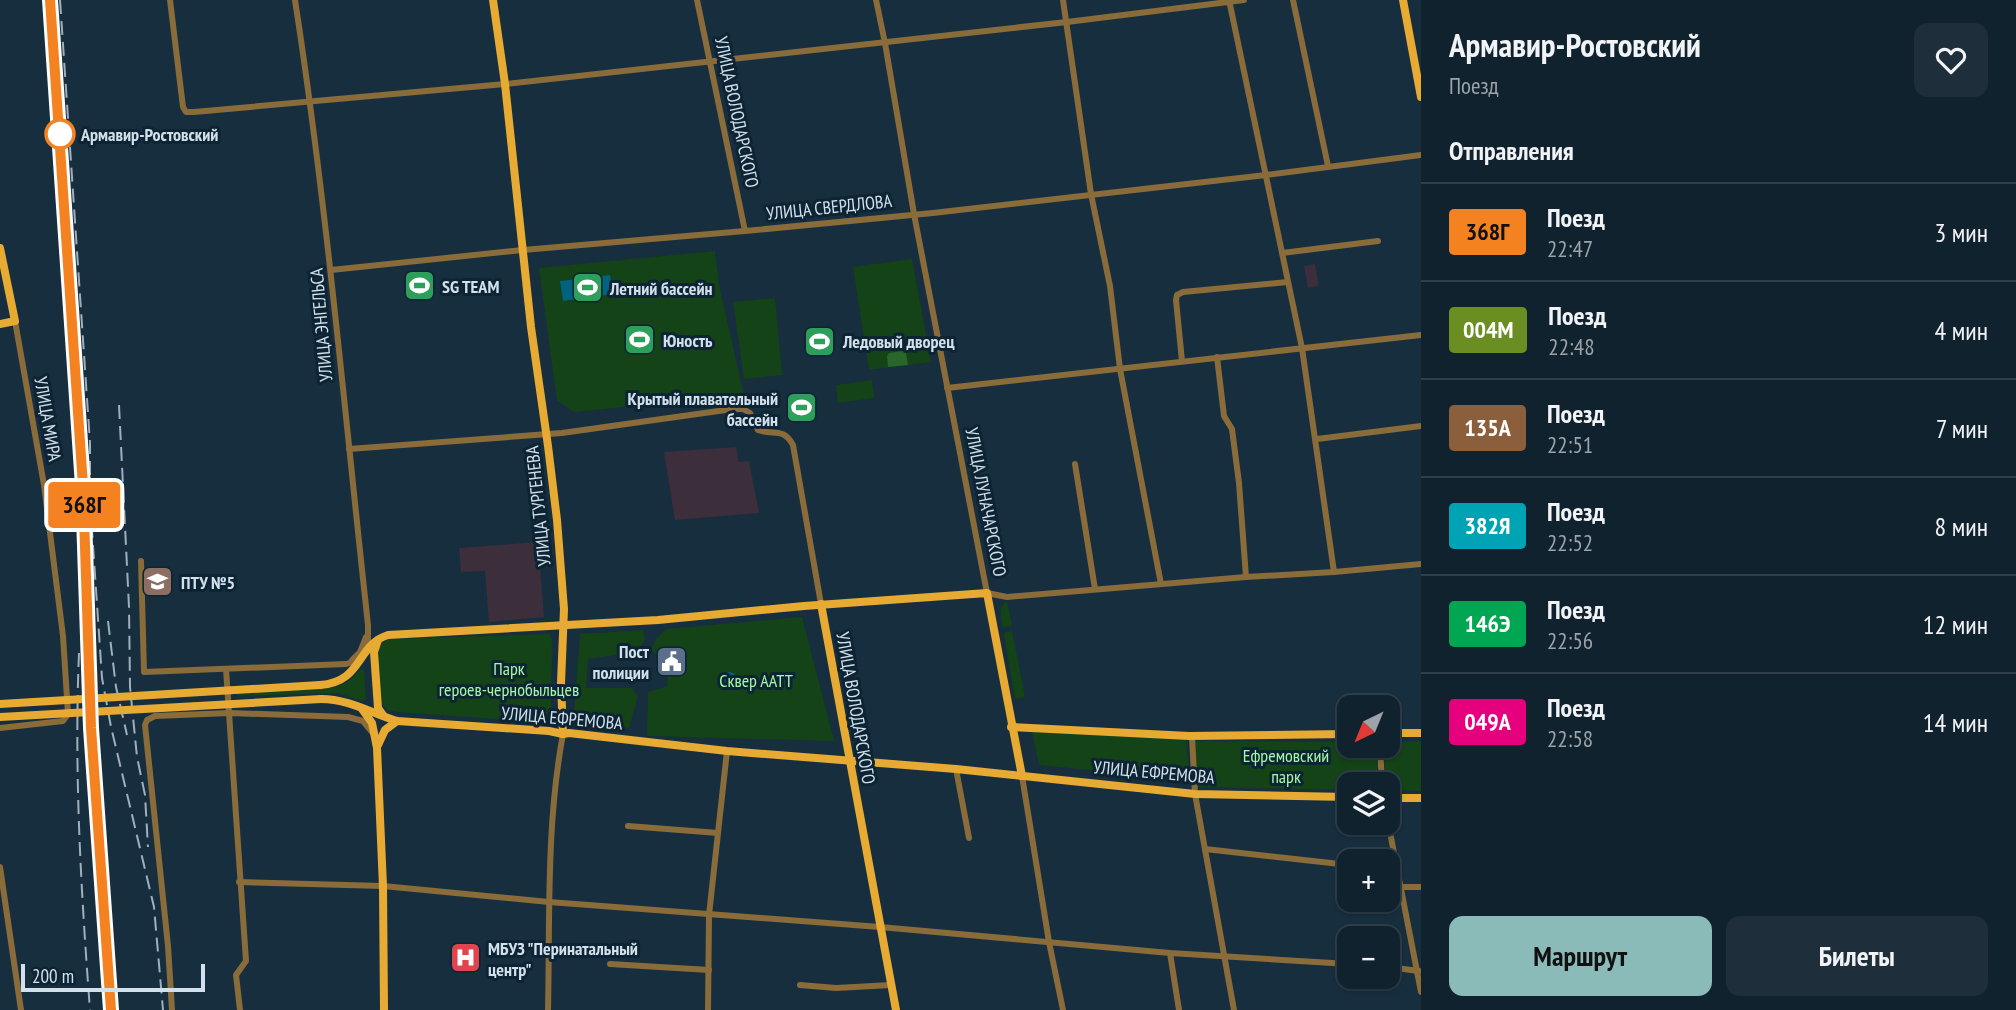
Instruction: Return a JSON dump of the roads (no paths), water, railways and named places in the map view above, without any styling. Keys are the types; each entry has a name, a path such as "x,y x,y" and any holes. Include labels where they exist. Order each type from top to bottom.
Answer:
{"main road":[{"name":"УЛИЦА ТУРГЕНЕВА","path":"493,0 556,520 565,626 561,681 563,734"},
{"path":"1403,0 1421,97"},
{"name":"УЛИЦА МИРА","path":"0,248 15,321"},
{"path":"0,324 15,321"},
{"path":"0,704 320,685 343,679 355,669 368,648 384,636 658,620 821,604 987,593"},
{"name":"УЛИЦА ЛУНАЧАРСКОГО","path":"987,593 1022,776"},
{"name":"УЛИЦА ВОЛОДАРСКОГО","path":"821,604 896,1010"},
{"path":"377,748 385,730 396,721 385,716 378,708 374,652 375,645 384,636"},
{"name":"УЛИЦА ЕФРЕМОВА","path":"0,717 340,699 396,721 549,731 727,751 956,769 1195,793 1337,797"},
{"path":"359,706 372,723 377,748 383,886 384,1010"},
{"name":"УЛИЦА ЕФРЕМОВА","path":"1011,727 1192,736 1337,734"},
{"path":"1400,733 1421,733"},
{"path":"1400,798 1421,798"}],"street":[{"path":"170,0 183,107 186,111 194,112 505,84 885,43 1244,0"},
{"name":"УЛИЦА ЭНГЕЛЬСА","path":"295,0 331,270 368,625 368,648"},
{"name":"УЛИЦА ВОЛОДАРСКОГО","path":"697,0 745,231"},
{"name":"УЛИЦА ЛУНАЧАРСКОГО","path":"876,0 987,593"},
{"path":"1063,0 1091,194 1110,286 1120,369 1161,584"},
{"path":"1293,0 1328,166"},
{"path":"1229,1 1302,348 1334,572"},
{"name":"УЛИЦА СВЕРДЛОВА","path":"331,270 914,214 1421,155"},
{"path":"1282,253 1378,240"},
{"path":"1182,360 1175,300 1177,295 1183,292 1288,282"},
{"name":"УЛИЦА МИРА","path":"0,728 63,720 68,714 63,636 41,465 15,321"},
{"path":"947,388 1421,335"},
{"path":"1217,357 1224,416 1232,429 1245,577"},
{"name":"УЛИЦА ВОЛОДАРСКОГО","path":"546,433 743,409 750,413 758,430 788,436 793,444 821,604"},
{"path":"1317,439 1421,426"},
{"path":"349,449 546,433"},
{"path":"1075,464 1095,589"},
{"path":"141,561 144,672 351,664 363,657"},
{"path":"987,593 1007,597 1421,564"},
{"path":"368,625 374,632 384,636"},
{"path":"326,664 356,657 364,646 368,625"},
{"path":"226,669 246,961 236,975 240,1010"},
{"path":"172,1010 145,725 147,720 155,716 230,713 356,718 369,727 377,748"},
{"name":"УЛИЦА ТУРГЕНЕВА","path":"548,1010 549,874 563,734"},
{"path":"1192,736 1195,793 1234,1010"},
{"path":"708,1010 709,915 727,751"},
{"path":"956,769 969,838"},
{"name":"УЛИЦА ЛУНАЧАРСКОГО","path":"1022,776 1063,1010"},
{"path":"628,826 718,833"},
{"path":"1205,849 1337,864"},
{"path":"0,867 21,1010"},
{"path":"239,882 383,886 1170,953 1337,963"},
{"path":"1421,887 1400,887 1419,971 1421,992"},
{"path":"1170,953 1178,1010"},
{"path":"610,964 709,970"},
{"path":"1400,969 1419,971"},
{"path":"800,985 836,988 891,985"}],"water":[{"name":"Летний бассейн","path":"610,275 613,294 563,301 560,281"},
{"path":"726,672 732,672 737,680 735,686 726,688 721,683 721,677"}],"railway":[{"path":"46,0 74,409 81,539 81,597"},
{"path":"60,0 90,443 90,501 102,678 154,907 163,1010"},
{"path":"119,405 129,607 130,687 137,757 145,795 148,847"},
{"path":"86,587 91,728 111,1010"},
{"path":"108,621 116,687 127,735"},
{"path":"79,653 79,832 90,1010"}],"train":[{"name":"368Г","path":"50,0 83,486 91,728 111,1010"}],"place":[{"name":"Армавир-Ростовский","path":"60,134"},
{"name":"SG TEAM","path":"419,286"},
{"name":"Летний бассейн","path":"587,288"},
{"name":"Юность","path":"640,340"},
{"name":"Ледовый дворец","path":"820,341"},
{"name":"Крытый плавательный бассейн","path":"801,408"},
{"name":"ПТУ №5","path":"158,582"},
{"name":"Пост полиции","path":"672,661"},
{"name":"МБУЗ \"Перинатальный центр\"","path":"465,958"}],"park label":[{"name":"Парк героев-чернобыльцев","path":"509,678"},
{"name":"Сквер ААТТ","path":"756,680"},
{"name":"Ефремовский парк","path":"1286,765"}]}
